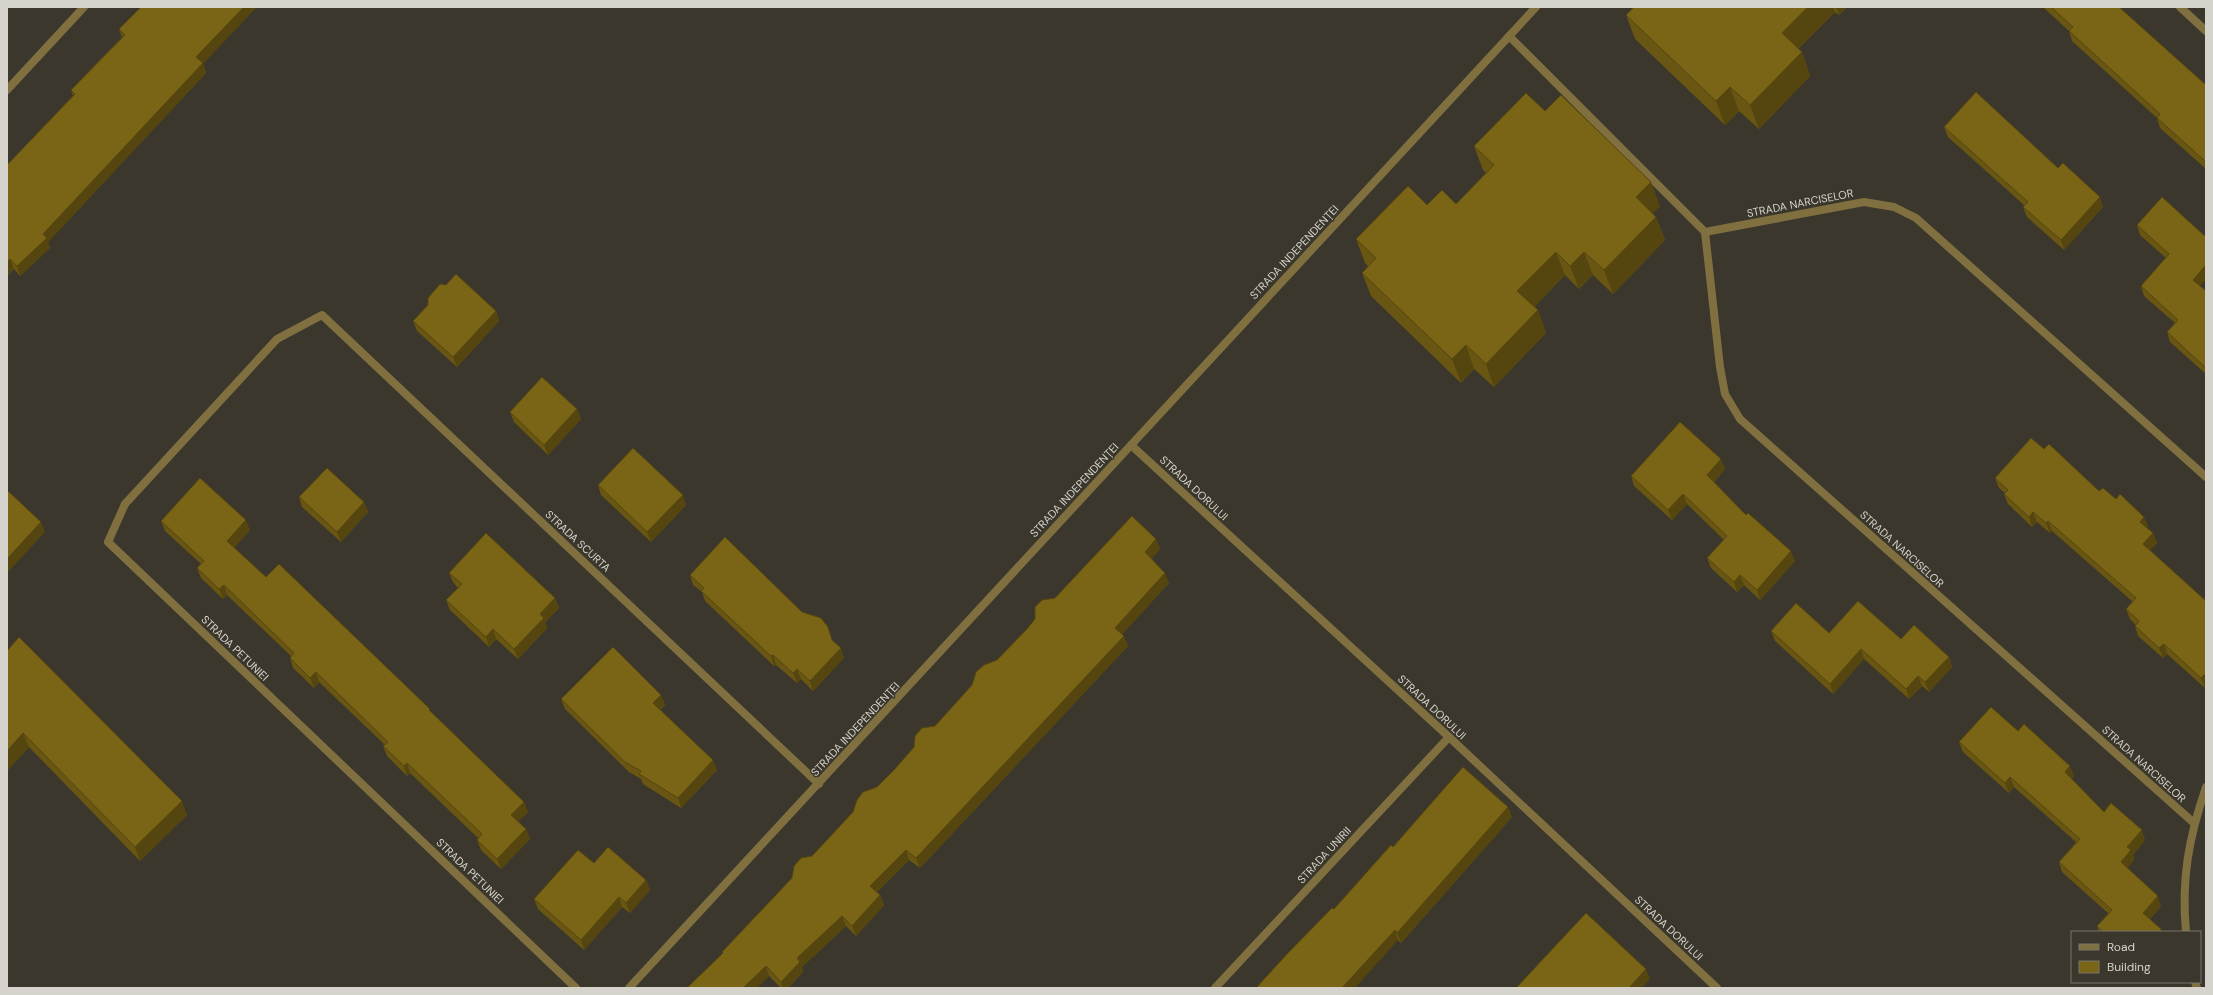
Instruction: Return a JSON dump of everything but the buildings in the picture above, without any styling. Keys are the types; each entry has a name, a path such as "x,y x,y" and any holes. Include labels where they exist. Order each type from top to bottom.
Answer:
{"street":[{"path":"7,90 84,7"},
{"name":"STRADA INDEPENDENȚEI","path":"629,988 1536,7"},
{"path":"2180,7 2206,31"},
{"path":"1509,36 1705,232"},
{"name":"STRADA NARCISELOR","path":"2194,823 1740,419 1725,394 1720,367 1705,232 1864,202 1894,207 1916,218 2206,477"},
{"name":"STRADA SCURTA","path":"322,315 819,784"},
{"name":"STRADA PETUNIEI","path":"322,315 277,339 125,504 108,542 576,988"},
{"name":"STRADA DORULUI","path":"1131,445 1449,737 1717,988"},
{"name":"STRADA UNIRII","path":"1215,988 1449,737"},
{"name":"STRADA NARCISELOR","path":"2186,931 2183,904 2186,864 2194,823 2206,787"}]}
